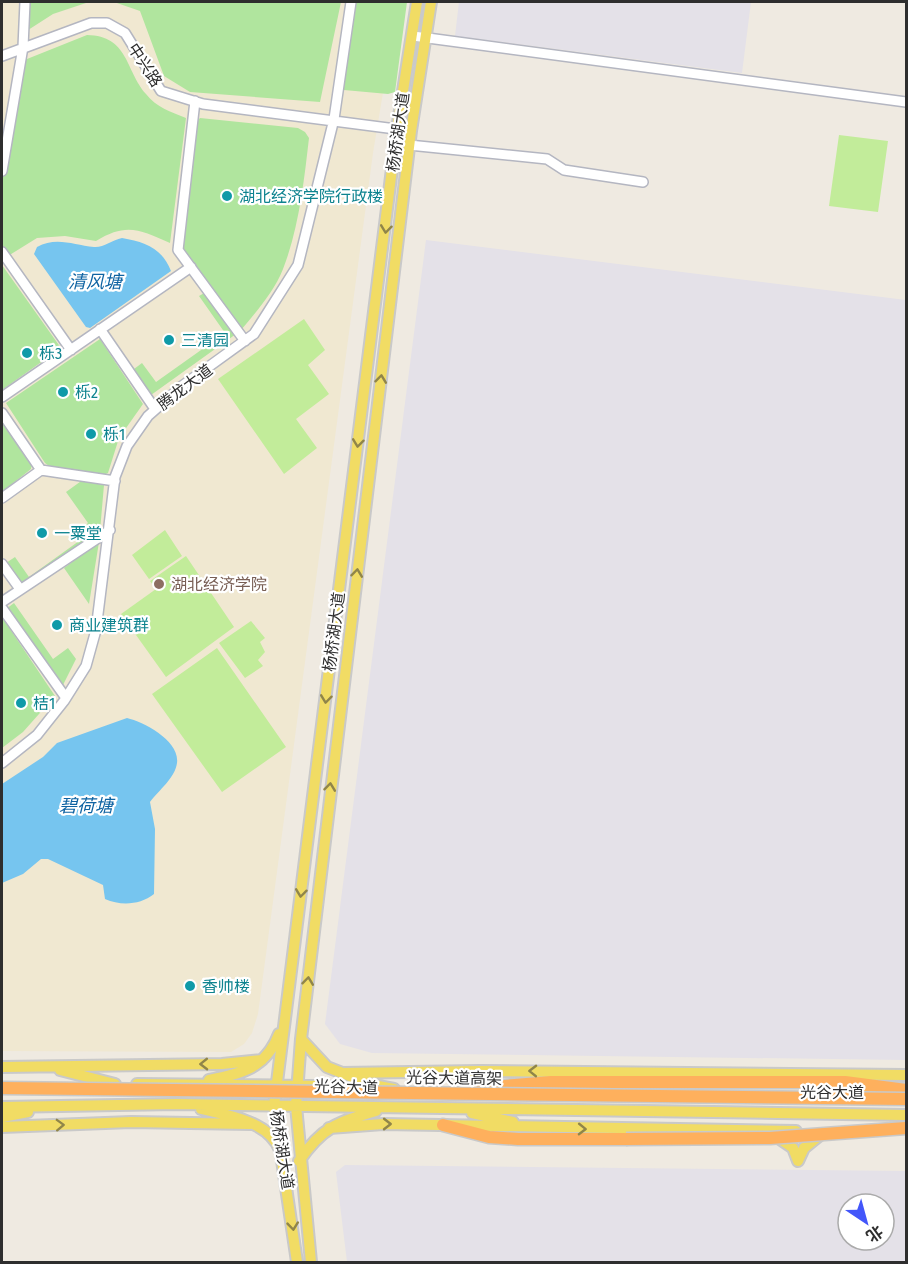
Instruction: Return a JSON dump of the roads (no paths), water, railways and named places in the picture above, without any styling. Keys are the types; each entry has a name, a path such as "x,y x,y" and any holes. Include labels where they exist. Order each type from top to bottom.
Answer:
{"highway":[{"path":"461,1090 551,1082 845,1082 906,1091"},
{"name":"光谷大道高架","path":"2,1088 906,1099"},
{"name":"光谷大道高架","path":"2,1096 906,1107"},
{"path":"443,1125 489,1137 626,1140 770,1138 906,1128"}],"main road":[{"name":"杨桥湖大道","path":"297,1263 285,1164 274,1106 397,129 417,2"},
{"name":"杨桥湖大道","path":"311,1263 299,1161 296,1106 301,1039 409,145 431,2"},
{"path":"183,1084 242,1074 262,1060 274,1046 285,1017"},
{"path":"301,1039 327,1067 373,1085 401,1089"},
{"path":"2,1066 222,1064 262,1060"},
{"path":"40,1066 115,1084"},
{"path":"341,1073 480,1071 906,1076"},
{"name":"光谷大道","path":"2,1088 183,1084 461,1090 906,1091"},
{"path":"177,1104 238,1117 265,1132 278,1146 285,1164"},
{"name":"光谷大道","path":"2,1107 177,1104 906,1115"},
{"path":"2,1117 56,1106"},
{"path":"299,1161 315,1138 329,1128 387,1107"},
{"path":"452,1109 538,1128"},
{"path":"2,1127 131,1122 250,1124"},
{"path":"329,1128 383,1124 828,1132 906,1128"},
{"path":"760,1131 783,1139 793,1148 798,1161 804,1148 812,1139 828,1132"}],"street":[{"path":"2,171 23,47 25,2"},
{"name":"腾龙大道","path":"2,764 37,735 66,698 86,666 96,630 115,481 127,446 155,410 182,386 254,334 298,265 334,119 351,2"},
{"name":"中兴路","path":"2,56 91,23 107,23 125,33 161,91 195,101 411,131"},
{"path":"412,36 906,102"},
{"path":"195,101 178,250 245,341"},
{"path":"409,145 547,159 564,170 643,182"},
{"path":"2,252 71,350"},
{"path":"2,397 191,267"},
{"path":"100,330 155,410"},
{"path":"2,413 41,470"},
{"path":"2,498 41,470 115,481"},
{"path":"2,602 110,530"},
{"path":"2,564 20,590"},
{"path":"2,608 66,698"}],"water":[{"name":"清风塘","path":"122,238 152,247 163,257 171,271 90,328 86,327 34,254 37,247 51,242 97,247"},
{"name":"碧荷塘","path":"127,718 160,734 173,747 176,755 177,763 173,774 150,802 155,829 154,894 137,902 111,901 105,899 103,885 48,859 41,859 23,874 2,883 2,784 43,757 57,743"}],"place":[{"name":"湖北经济学院行政楼","path":"227,196"},
{"name":"三清园","path":"169,340"},
{"name":"栎3","path":"27,353"},
{"name":"栎2","path":"63,392"},
{"name":"栎1","path":"91,434"},
{"name":"一粟堂","path":"42,533"},
{"name":"湖北经济学院","path":"159,584"},
{"name":"商业建筑群","path":"57,625"},
{"name":"桔1","path":"21,703"},
{"name":"香帅楼","path":"190,986"}]}
